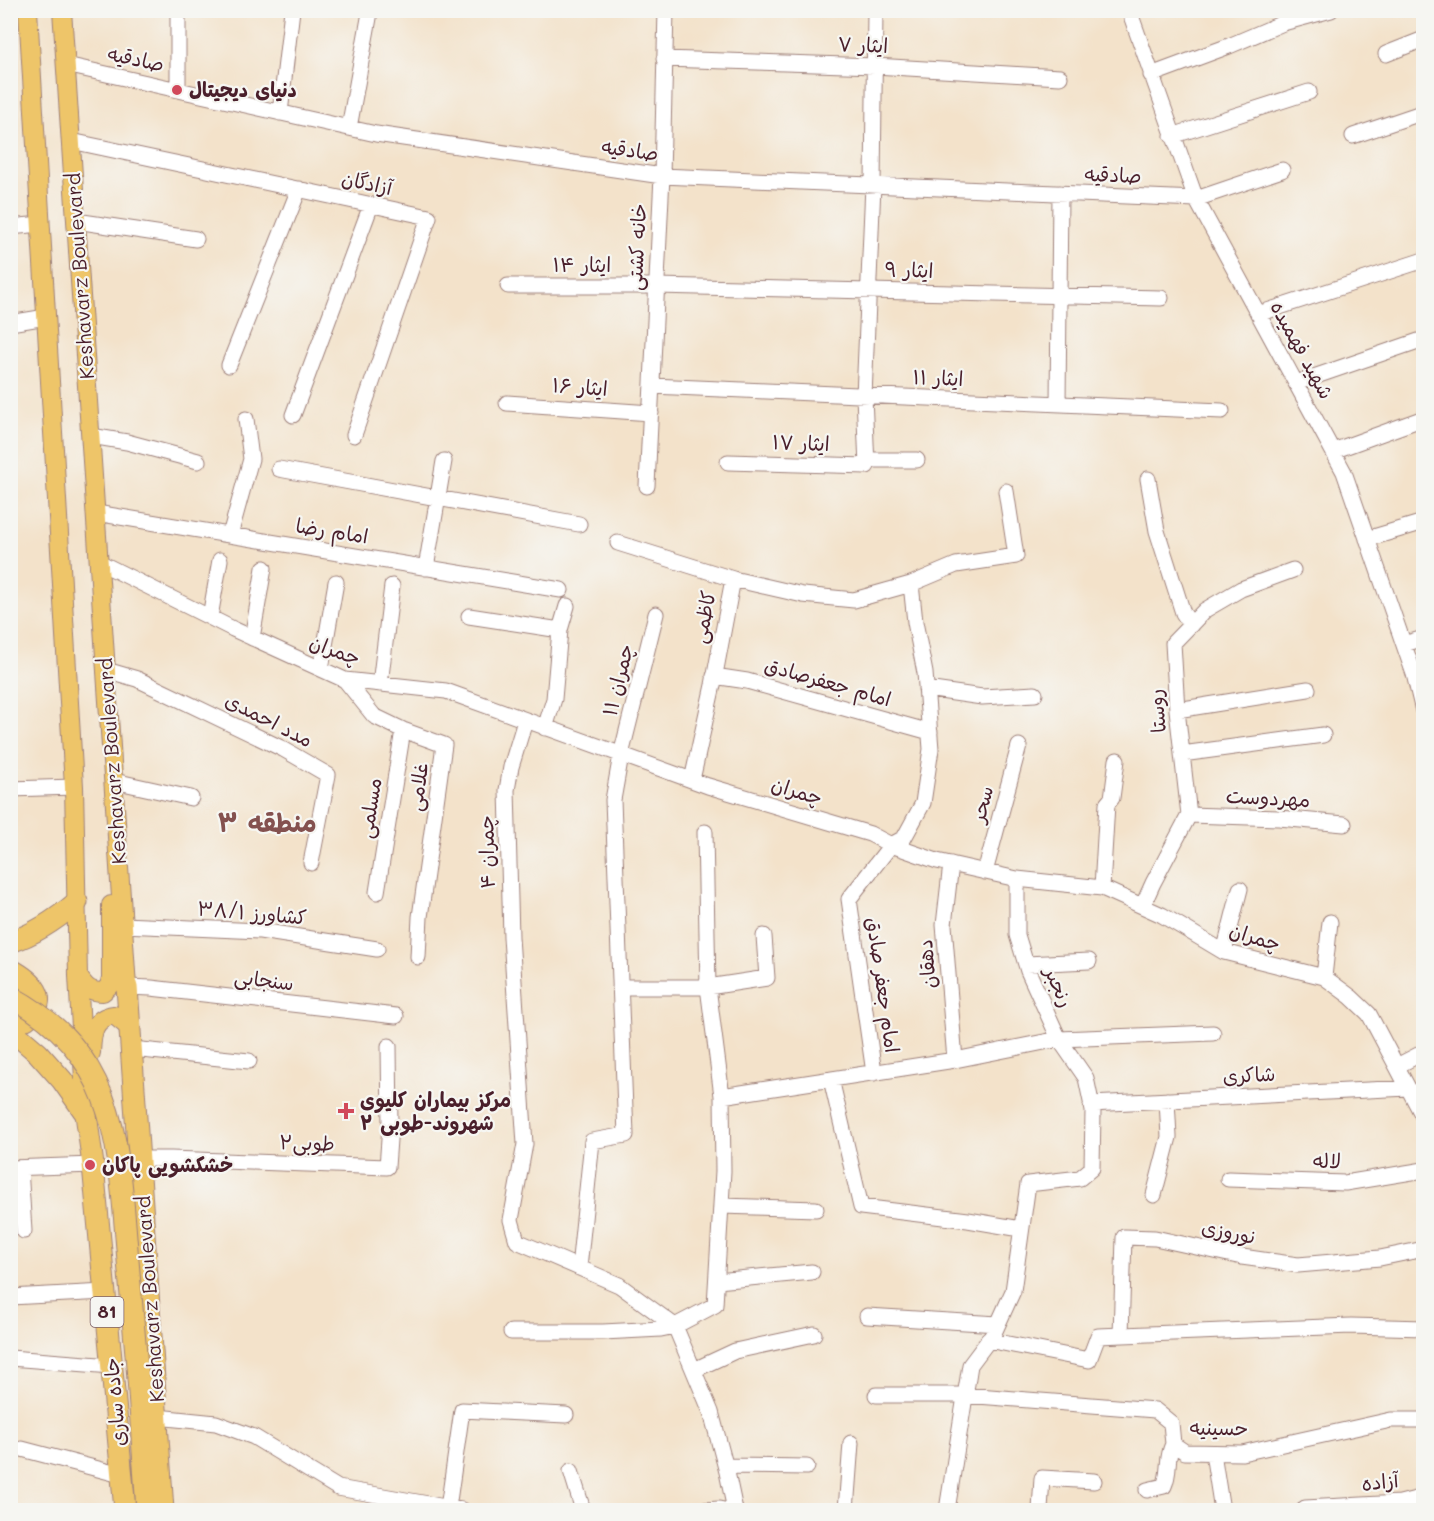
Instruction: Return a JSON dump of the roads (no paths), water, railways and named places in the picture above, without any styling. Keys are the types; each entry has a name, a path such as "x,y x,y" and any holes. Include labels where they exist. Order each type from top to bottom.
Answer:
{"highway":[{"path":"10,942 32,934 55,920 77,902"},
{"path":"10,969 29,979 36,990 38,1002 35,1012 26,1019 10,1018"},
{"name":"Keshavarz Boulevard","path":"127,987 164,1510"},
{"name":"81","path":"10,996 26,1004 72,1045 93,1075 105,1098 112,1121 121,1164 147,1510"},
{"name":"81","path":"10,1029 38,1053 86,1114"},
{"name":"جاده ساری","path":"86,1114 93,1165 125,1510"}],"main road":[{"name":"Keshavarz Boulevard","path":"28,10 74,787 78,976 86,1114"},
{"name":"Keshavarz Boulevard","path":"62,10 127,987"},
{"path":"78,976 91,992 103,992 109,986 111,978 111,877 117,835"},
{"path":"86,1114 93,1030 97,1022 114,1016 132,1039"}],"street":[{"path":"178,10 178,90"},
{"path":"280,113 292,10"},
{"name":"خانه کشتی","path":"647,486 662,176 666,10"},
{"path":"867,460 864,396 873,185 875,10"},
{"path":"1151,75 1283,23 1331,10"},
{"name":"شهید فهمیده","path":"1133,12 1151,75 1196,199 1344,472 1414,674 1424,716"},
{"path":"349,128 369,18"},
{"path":"1386,54 1424,39"},
{"name":"ایثار ۷","path":"664,59 874,66 1060,77"},
{"name":"صادقیه","path":"66,65 349,128 662,176 1196,199"},
{"path":"1172,136 1309,92"},
{"path":"1353,136 1424,112"},
{"name":"آزادگان","path":"71,141 429,218 354,435"},
{"path":"1196,199 1282,170"},
{"path":"229,365 299,189"},
{"path":"1058,404 1060,194"},
{"path":"293,415 371,205"},
{"path":"76,221 196,239"},
{"path":"10,227 41,224"},
{"path":"1258,314 1424,260"},
{"name":"ایثار ۱۴","path":"508,286 657,286"},
{"name":"ایثار ۹","path":"657,286 1161,298"},
{"path":"10,323 46,317"},
{"path":"1296,383 1424,339"},
{"name":"ایثار ۱۱","path":"652,386 1222,411"},
{"name":"ایثار ۱۶","path":"507,403 651,413"},
{"path":"1333,450 1424,418"},
{"path":"230,535 251,459 246,419"},
{"path":"91,436 128,442 198,461"},
{"name":"ایثار ۱۷","path":"728,462 867,466 867,460 916,460"},
{"path":"426,568 444,461"},
{"path":"279,469 579,524"},
{"path":"1148,479 1157,531 1183,613 1191,625"},
{"path":"733,579 803,595 854,600 911,584 956,565 1016,556 1006,491"},
{"name":"امام رضا","path":"96,513 561,590"},
{"path":"1367,538 1424,522"},
{"name":"کاظمی","path":"618,543 733,579 692,780"},
{"path":"210,617 220,560"},
{"name":"چمران","path":"99,562 252,638 345,680 446,691 692,780 870,834 891,845 951,864 1017,879 1102,888 1143,905 1224,952 1324,977 1369,1014 1424,1119"},
{"path":"252,638 264,568"},
{"name":"روستا","path":"1189,815 1176,710 1173,643 1205,610 1241,589 1293,570"},
{"path":"321,669 336,582"},
{"name":"امام جعفر صادق","path":"874,1073 849,899 891,845 904,838 923,803 931,749 926,689 911,584"},
{"path":"380,684 392,586"},
{"path":"545,728 554,699 561,630 567,606"},
{"name":"چمران ۱۱","path":"579,1268 592,1141 626,1135 613,800 621,755 656,614"},
{"path":"469,616 561,630"},
{"path":"1404,644 1424,638"},
{"name":"مدد احمدی","path":"106,670 148,684 283,749 328,776 311,863"},
{"name":"امام جعفرصادق","path":"714,676 747,681 930,732"},
{"name":"غلامی","path":"345,680 374,716 403,730 444,745 420,917 418,957"},
{"path":"926,689 982,697 1035,693"},
{"path":"1176,710 1308,689"},
{"name":"چمران ۴","path":"525,721 511,767 507,790 511,937 525,1144 511,1220 517,1241 579,1268"},
{"name":"مسلمی","path":"377,892 403,730"},
{"path":"1182,754 1323,735"},
{"name":"سحر","path":"985,872 1019,746"},
{"path":"1102,888 1107,804 1112,798 1117,760"},
{"path":"114,781 190,798"},
{"path":"10,789 74,787"},
{"path":"1143,905 1189,815"},
{"name":"مهردوست","path":"1189,815 1279,818 1344,824"},
{"path":"511,1332 603,1332 675,1326 715,1305 723,1171 723,1096 708,987 705,832"},
{"name":"دهقان","path":"951,864 944,925 955,1060"},
{"name":"رنجبر","path":"1017,879 1017,934 1026,964 1059,1039 1086,1078 1091,1104 1092,1168 1080,1178 1028,1184 1021,1229"},
{"path":"1224,952 1240,889"},
{"path":"1324,977 1330,922"},
{"name":"کشاورز ۳۸/۱","path":"123,925 260,931 376,949"},
{"path":"620,987 708,987 767,978 764,936"},
{"path":"1026,964 1089,961"},
{"name":"سنجابی","path":"127,987 396,1016"},
{"path":"723,1096 955,1060 1059,1039 1213,1033"},
{"path":"132,1039 249,1061"},
{"name":"طوبی۲","path":"140,1159 387,1167 390,1126 389,1046"},
{"path":"1397,1066 1424,1052"},
{"path":"831,1079 861,1207 1021,1229 1012,1291 998,1324 970,1365 946,1510"},
{"name":"شاکری","path":"1091,1104 1408,1088"},
{"path":"1154,1195 1169,1137 1167,1100"},
{"path":"24,1231 15,1168 93,1165"},
{"name":"لاله","path":"1228,1179 1345,1183 1424,1170"},
{"path":"721,1206 816,1209"},
{"name":"نوروزی","path":"1121,1335 1124,1237 1155,1238 1242,1257 1298,1265 1380,1258 1424,1249"},
{"path":"579,1268 619,1285 675,1326 711,1412 735,1510"},
{"path":"717,1281 812,1272"},
{"path":"10,1297 105,1292"},
{"path":"867,1316 998,1324"},
{"path":"988,1340 1089,1360 1098,1336 1351,1326 1424,1328"},
{"path":"694,1370 735,1351 814,1334"},
{"path":"10,1358 112,1366"},
{"name":"حسینیه","path":"876,1395 965,1395 1155,1410 1171,1423 1173,1444 1185,1452 1242,1453 1390,1420 1424,1420"},
{"path":"157,1417 216,1423 254,1437 338,1488 455,1509 462,1410 566,1415"},
{"path":"846,1510 851,1443"},
{"path":"1147,1490 1164,1486 1168,1476 1167,1456 1173,1444"},
{"path":"22,1449 121,1475"},
{"path":"1213,1452 1222,1510"},
{"path":"726,1466 807,1467"},
{"path":"571,1471 583,1510"},
{"path":"1040,1510 1042,1478 1094,1481"},
{"name":"آزاده","path":"1305,1508 1400,1503 1424,1497"},
{"path":"705,1510 724,1510"}],"place":[{"name":"دنیای دیجیتال","path":"177,90"},
{"name":"مرکز بیماران کلیوی شهروند-طوبی ۲","path":"346,1111"},
{"name":"خشکشویی پاکان","path":"90,1165"}],"district":[{"name":"منطقه ۳","path":"267,823"}]}
